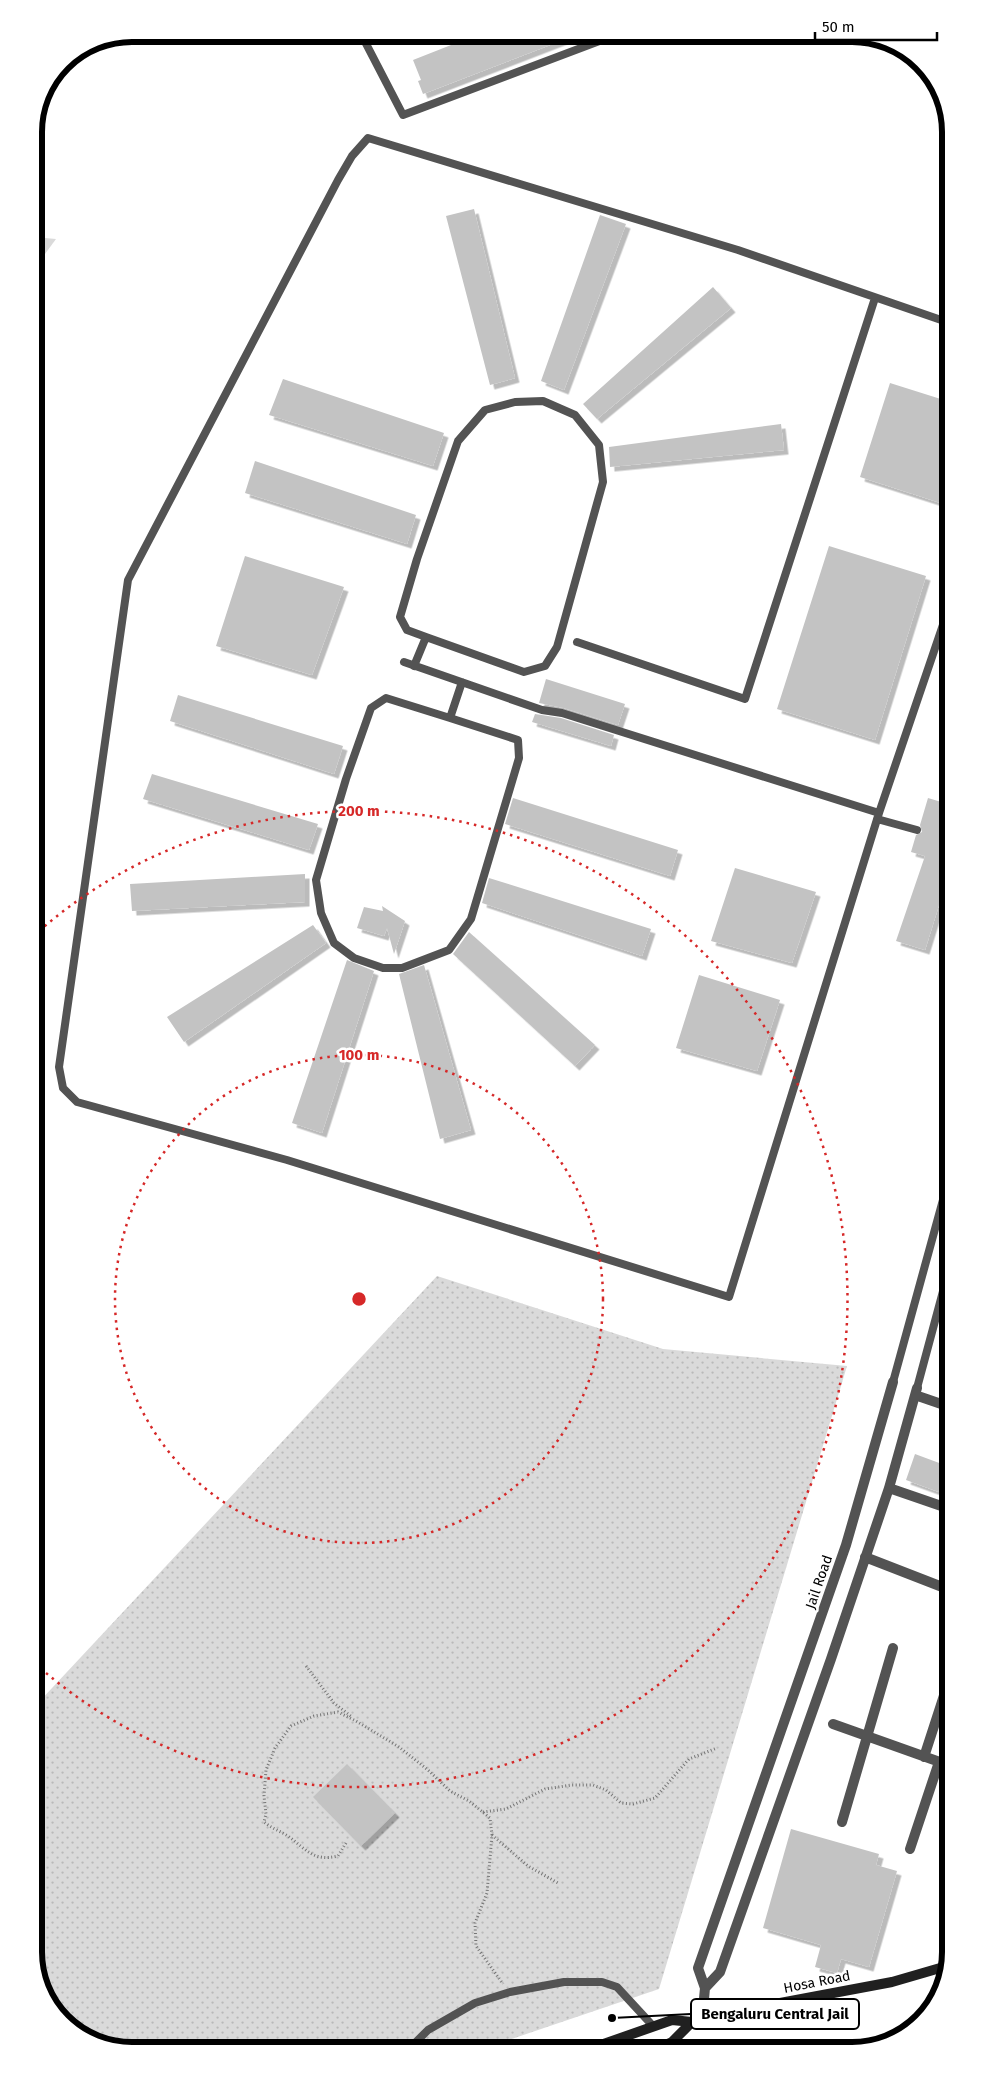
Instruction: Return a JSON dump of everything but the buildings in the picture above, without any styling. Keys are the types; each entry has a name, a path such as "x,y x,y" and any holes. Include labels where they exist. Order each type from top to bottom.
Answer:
{"main road":[{"name":"Hosa Road","path":"610,2042 672,2020 697,2021 727,2013 892,1982 941,1968"},
{"name":"Hosa Road","path":"672,2042 697,2021"}],"street":[{"name":"Jail Road","path":"697,2021 705,1988 698,1968 846,1545 893,1382"},
{"path":"705,1988 720,1972 889,1488 916,1391 942,1403"},
{"path":"889,1488 942,1505"},
{"path":"865,1557 942,1587"},
{"path":"842,1822 894,1648"},
{"path":"924,1756 942,1701"},
{"path":"833,1724 942,1763"},
{"path":"910,1849 939,1762"}],"lane":[{"path":"366,42 403,116 595,43"},
{"path":"942,321 730,248 368,138 352,156 338,180 128,580 59,1067 63,1088 77,1102 286,1160 729,1297 878,816 942,628"},
{"path":"577,642 745,699 875,298"},
{"path":"543,401 575,415 599,445 603,482 557,647 545,666 524,672 426,637 407,630 400,617 417,559 458,442 485,410 514,402 543,401"},
{"path":"414,666 426,637"},
{"path":"404,662 542,710 562,713 917,830"},
{"path":"450,718 462,682"},
{"path":"386,698 450,718 518,740 518,758 471,920 448,950 402,968 383,968 354,958 334,943 321,913 316,880 346,779 371,708 386,698"},
{"name":"Jail Road","path":"893,1382 942,1204"},
{"path":"916,1391 942,1295"},
{"path":"417,2041 428,2030 475,2003 510,1992 564,1982 602,1982 617,1987 653,2026"}],"path":[{"path":"306,1666 334,1703 356,1721"},
{"path":"346,1843 338,1856 325,1859 307,1852 286,1835 264,1822 266,1814 264,1796 266,1770 275,1748 290,1726 314,1716 338,1712 399,1747 428,1770 450,1792 469,1801 490,1818 492,1835 487,1893 476,1923 476,1946 496,1976 510,1992"},
{"path":"482,1812 506,1809 545,1789 572,1785 593,1785 606,1790 621,1803 633,1804 655,1798 689,1759 717,1748"},
{"path":"492,1835 528,1866 558,1883"}],"shaded area":[{"path":"43,238 56,239 43,257"},
{"path":"437,1276 663,1349 847,1366 659,1989 504,2042 127,2041 115,2040 93,2032 78,2023 61,2006 49,1986 44,1969 42,1952 42,1699"}],"place":[{"name":"Bengaluru Central Jail","path":"612,2018"}]}
